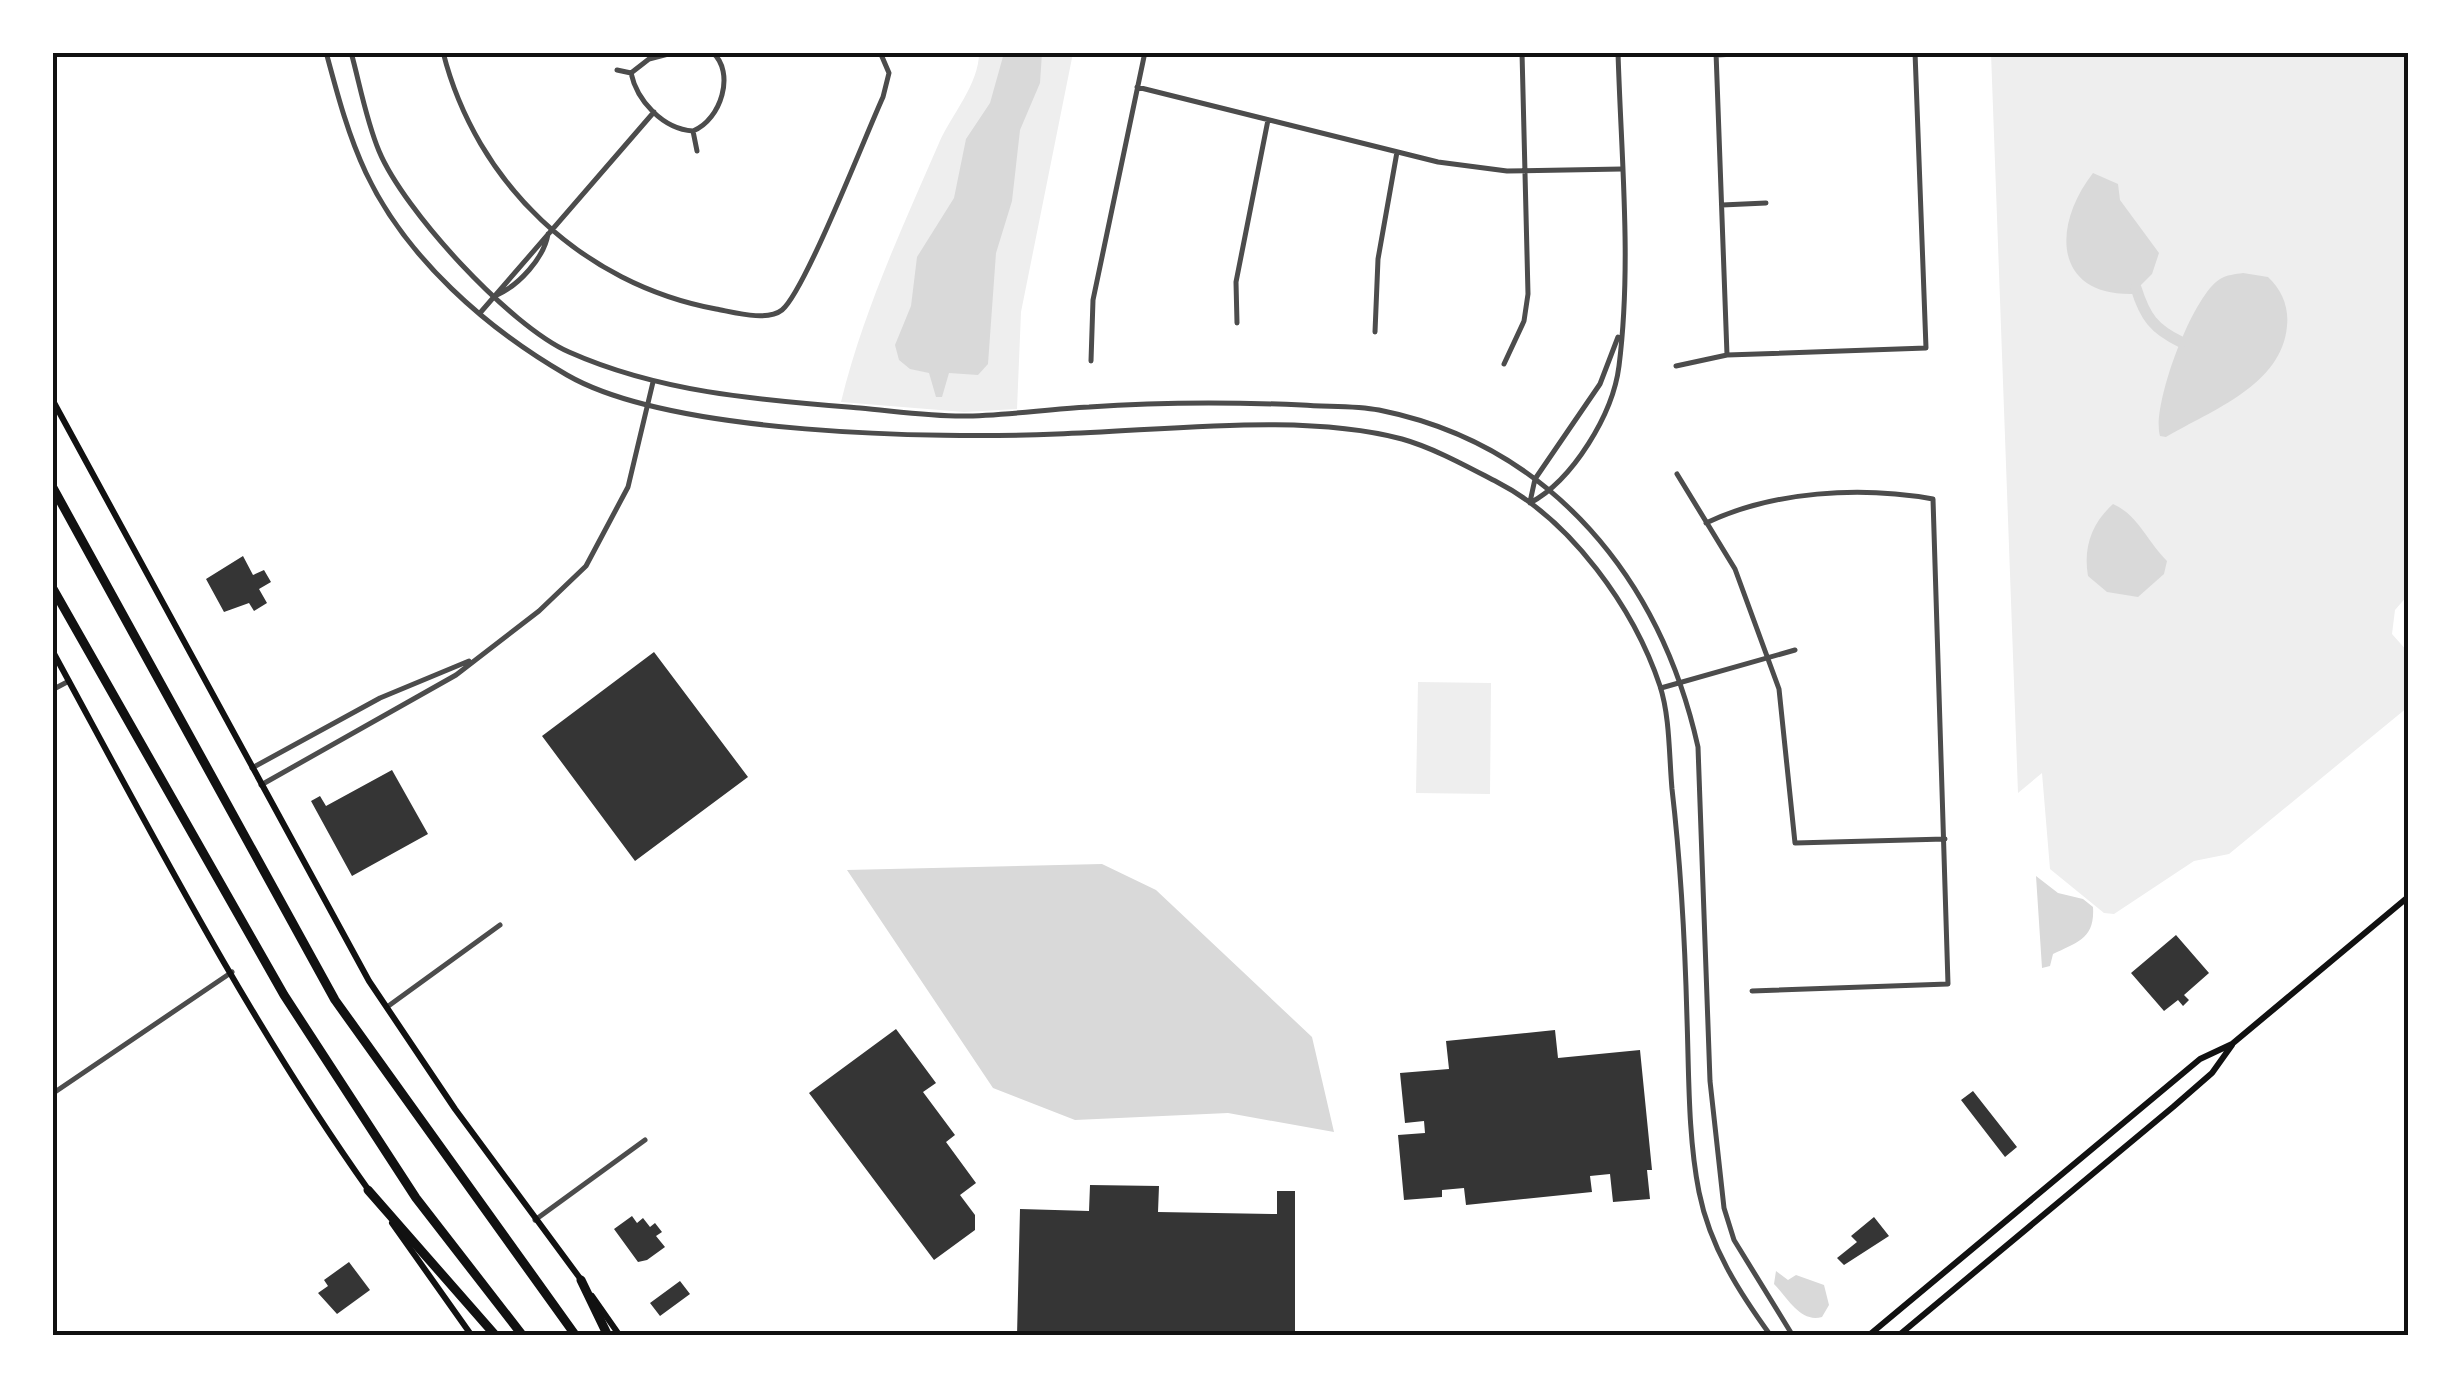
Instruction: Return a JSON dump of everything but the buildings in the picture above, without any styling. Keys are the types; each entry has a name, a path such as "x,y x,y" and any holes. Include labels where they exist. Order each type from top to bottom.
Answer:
{"highway":[{"path":"52,486 334,1000 576,1336"},
{"path":"52,586 284,996 416,1198 523,1336"},
{"path":"368,1190 496,1336"},
{"path":"581,1280 608,1336"}],"main road":[{"path":"52,399 387,1008 620,1336"},
{"path":"52,650 319,1121 472,1336"},
{"path":"1868,1336 2200,1059 2232,1044 2408,898"},
{"path":"1898,1336 2173,1108 2212,1073 2232,1044"}],"street":[{"path":"326,52 366,174 409,245 480,312 570,377 648,405 749,421 926,435 1339,427 1407,440 1502,484 1530,503 1580,550 1626,612 1661,688 1683,885 1690,1114 1699,1194 1724,1262 1771,1336"},
{"path":"351,52 380,153 434,238 494,296 566,351 653,382 793,403 961,416 1095,406 1279,404 1378,410 1473,441 1550,492 1626,569 1682,682 1698,748 1710,1081 1724,1208 1742,1256 1794,1336"},
{"path":"444,52 454,92 487,158 550,232 655,291 712,308 763,315 780,312 809,265 889,73 880,52"},
{"path":"617,70 631,73 650,59 676,52"},
{"path":"694,131 707,122 725,83 722,62 712,52"},
{"path":"1091,361 1093,300 1145,52"},
{"path":"1504,364 1524,321 1528,294 1522,52"},
{"path":"1530,503 1550,492 1609,405 1619,368 1626,282 1618,52"},
{"path":"1727,355 1716,54 1776,52"},
{"path":"1676,366 1727,355 1926,348 1915,52"},
{"path":"631,73 638,94 654,112 694,131"},
{"path":"1137,87 1438,162 1525,171 1622,169"},
{"path":"480,312 654,112"},
{"path":"1237,323 1236,282 1268,120"},
{"path":"694,131 697,151"},
{"path":"1375,332 1378,259 1397,152"},
{"path":"1722,205 1766,203"},
{"path":"1530,503 1535,479 1600,384 1620,330"},
{"path":"261,785 456,676 539,611 586,566 628,487 653,382"},
{"path":"1677,474 1735,569 1779,690 1795,843 1945,839"},
{"path":"1706,523 1777,498 1906,494 1933,499 1948,984 1752,991"},
{"path":"1661,688 1795,650"},
{"path":"252,768 380,698 472,660"},
{"path":"52,690 69,681"},
{"path":"387,1008 500,926"},
{"path":"52,1094 232,972"},
{"path":"536,1220 645,1140"}],"shaded area":[{"path":"979,53 1073,53 1021,312 1017,409 964,412 841,402 884,271 939,143 975,76"},
{"path":"1004,53 1042,53 1040,83 1020,130 1012,201 996,253 988,364 978,375 949,373 942,397 936,397 929,373 910,369 899,360 895,345 911,306 917,257 954,198 966,139 990,103"},
{"path":"1991,53 2408,53 2408,595 2395,610 2392,634 2408,652 2408,707 2229,854 2194,861 2114,914 2104,913 2050,869 2042,773 2018,793"},
{"path":"2093,173 2118,184 2120,200 2159,253 2152,274 2132,294 2106,291 2087,283 2074,270 2068,253 2071,214"},
{"path":"2243,273 2268,277 2281,293 2287,319 2282,347 2259,380 2242,394 2166,437 2160,436 2162,402 2186,328 2209,289 2222,278"},
{"path":"2113,504 2136,522 2167,561 2164,574 2138,597 2107,592 2088,576 2091,536"},
{"path":"1418,682 1491,683 1490,794 1416,793"},
{"path":"1102,864 1156,890 1312,1037 1334,1132 1228,1113 1075,1120 993,1088 847,870"},
{"path":"2036,876 2058,893 2083,899 2093,907 2088,933 2053,954 2050,966 2042,968"},
{"path":"1776,1271 1788,1280 1796,1275 1824,1285 1829,1305 1822,1317 1807,1316 1795,1308 1774,1284"}],"waterway":[{"path":"2136,288 2152,321 2181,342"}]}
